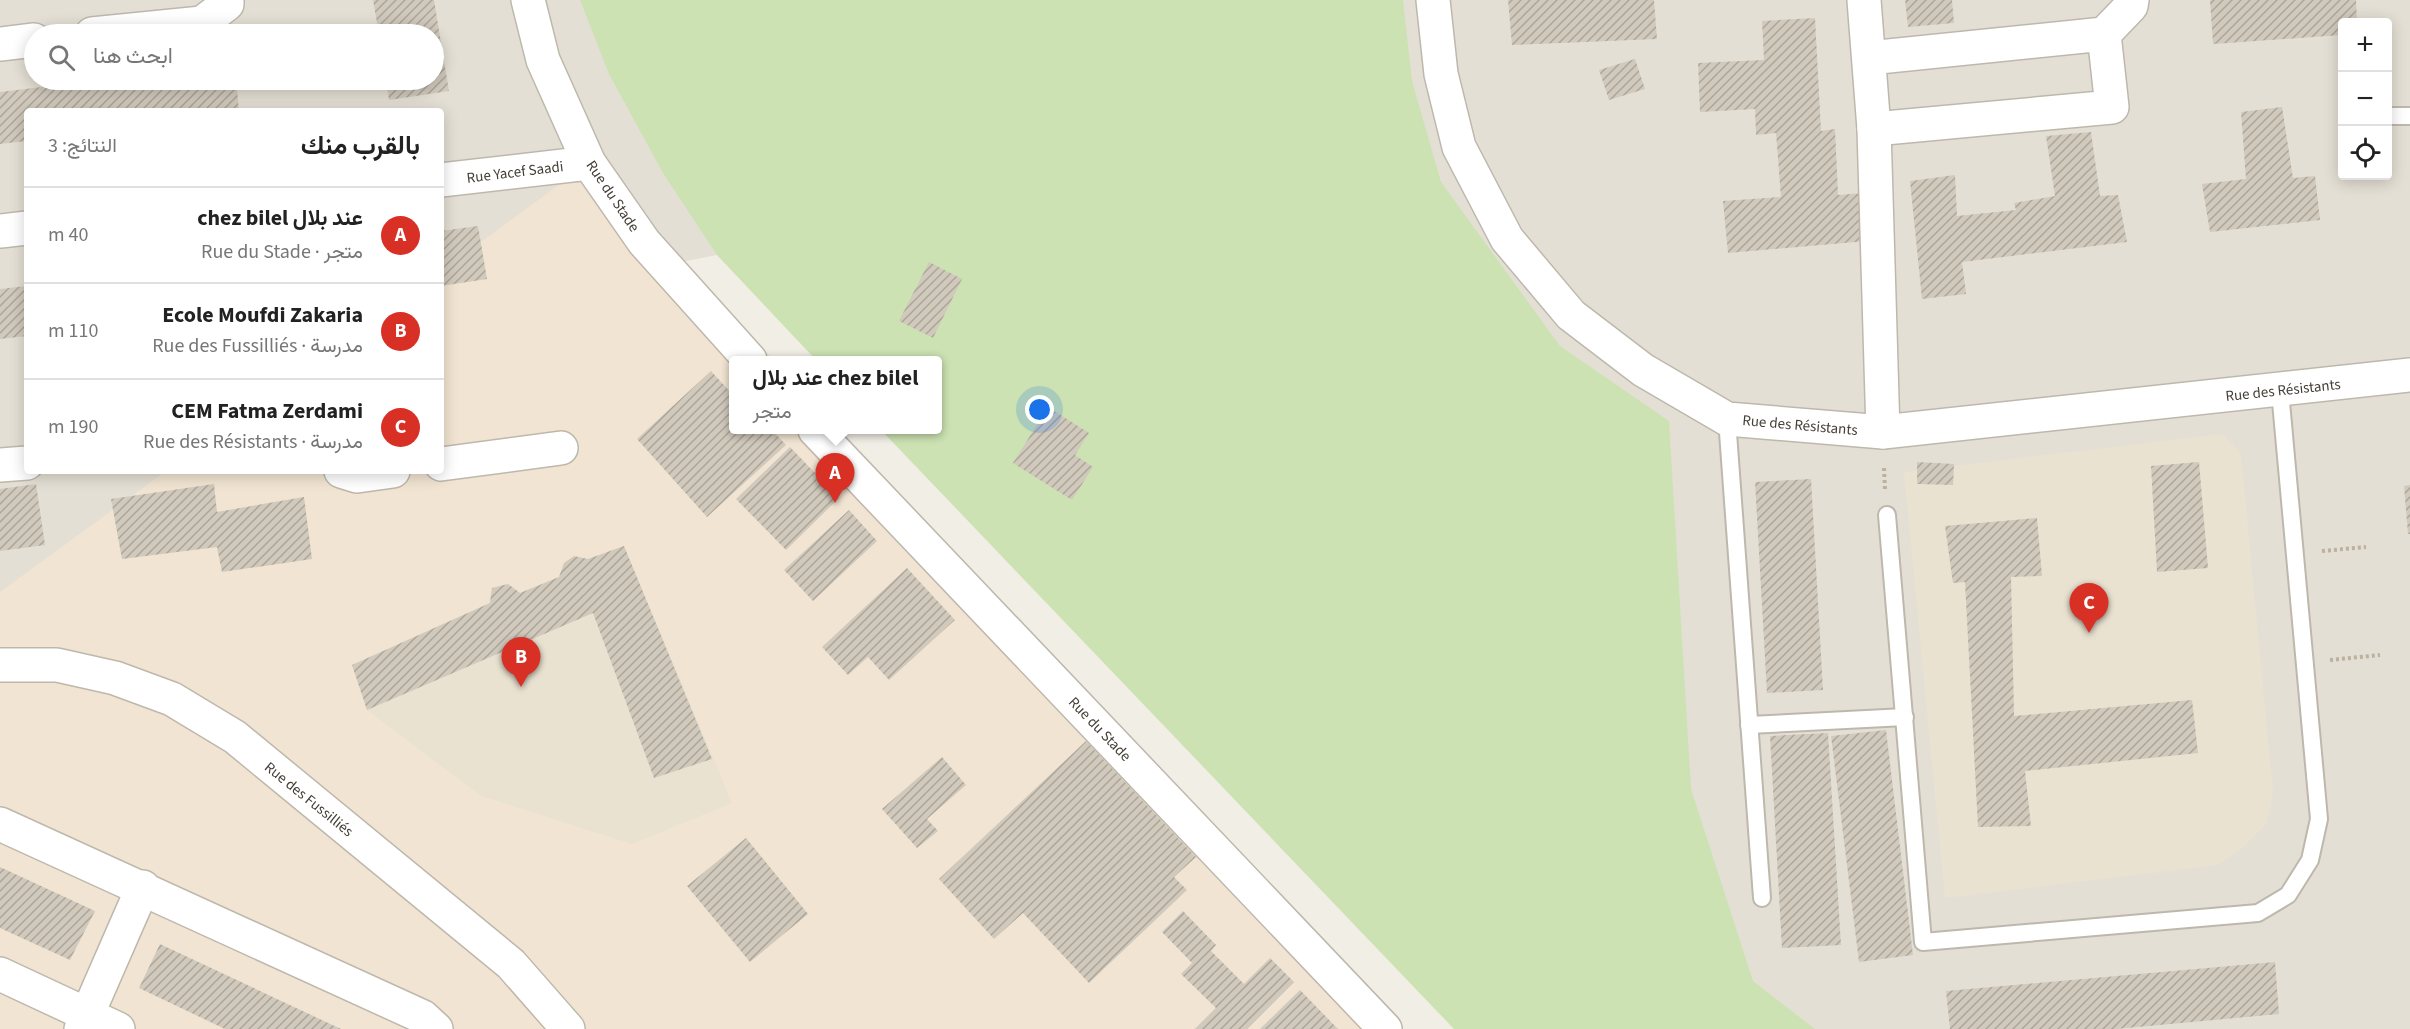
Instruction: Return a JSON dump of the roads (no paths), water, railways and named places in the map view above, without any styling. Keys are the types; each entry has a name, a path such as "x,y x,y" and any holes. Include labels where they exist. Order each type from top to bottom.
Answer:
{"street":[{"path":"192,24 202,23 227,4 227,0"},
{"name":"Rue du Stade","path":"528,0 543,60 590,163 644,242 746,356"},
{"name":"Rue des Résistants","path":"1433,0 1441,74 1459,147 1507,239 1571,315 1643,370 1727,419 1883,432 2280,391 2410,375"},
{"path":"1864,0 1874,129 1883,432"},
{"path":"1869,58 2104,34 2131,6 2132,0"},
{"path":"1874,129 2112,106 2104,34"},
{"path":"0,44 24,41"},
{"name":"Rue Yacef Saadi","path":"444,180 590,163"},
{"path":"0,231 24,228"},
{"name":"Rue du Stade","path":"820,434 1384,1029"},
{"path":"444,464 561,448"},
{"path":"0,465 24,463"},
{"path":"351,474 357,476 371,474"},
{"name":"Rue des Fussilliés","path":"0,665 57,665 115,678 172,699 235,737 511,964 568,1029"},
{"path":"0,824 143,887 423,1017 436,1029"},
{"path":"84,1022 143,887"},
{"path":"0,974 84,1022 118,1029"}],"lane":[{"path":"2392,116 2410,116"},
{"path":"1887,515 1923,942 2258,913 2288,895 2310,860 2319,819 2280,391"},
{"path":"1727,419 1762,898"},
{"path":"1749,725 1905,717"}],"place":[{"name":"عند بلال chez bilel","path":"835,503"},
{"name":"CEM Fatma Zerdami","path":"2089,633"},
{"name":"Ecole Moufdi Zakaria","path":"521,687"}]}
